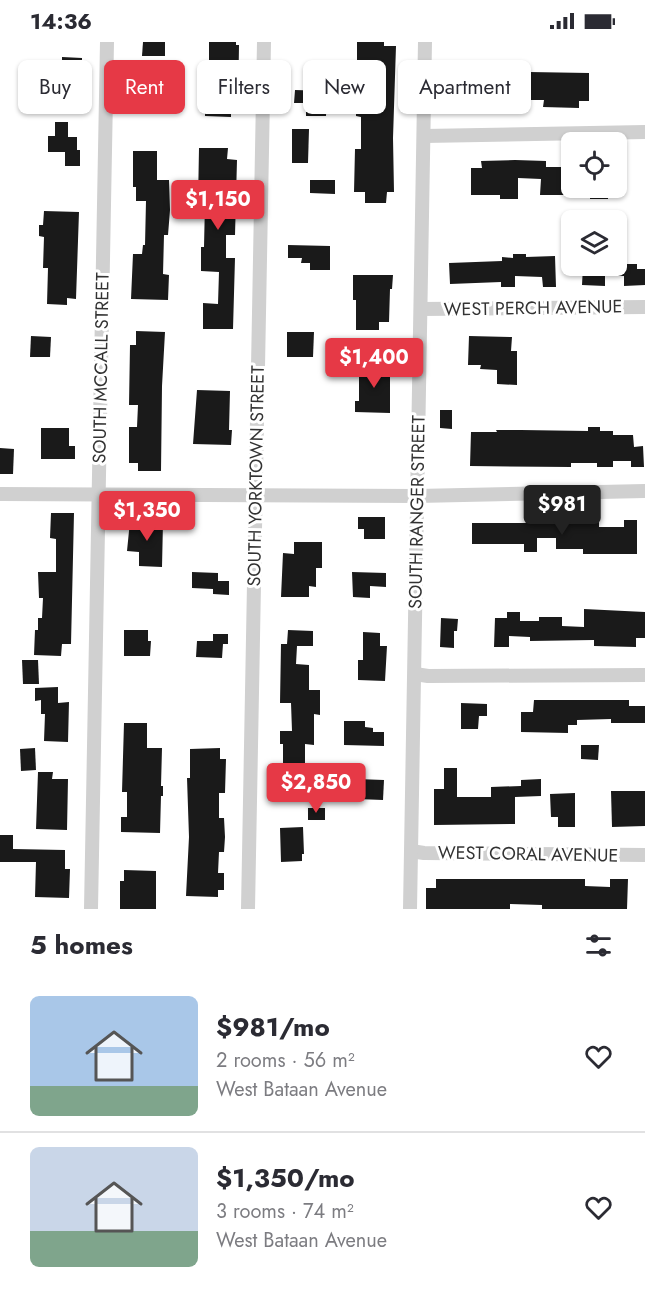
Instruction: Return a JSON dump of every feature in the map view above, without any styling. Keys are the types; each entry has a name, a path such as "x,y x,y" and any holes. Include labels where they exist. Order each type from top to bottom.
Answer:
{"street":[{"name":"SOUTH MCCALL STREET","path":"91,909 107,42"},
{"name":"SOUTH YORKTOWN STREET","path":"248,909 264,42"},
{"name":"SOUTH RANGER STREET","path":"410,909 425,42"},
{"path":"424,135 645,132"},
{"name":"WEST PERCH AVENUE","path":"421,309 645,307"},
{"path":"0,495 417,496 645,491"},
{"path":"415,674 428,676 645,675"},
{"name":"WEST CORAL AVENUE","path":"411,851 645,855"}],"building":[{"path":"143,42 165,42 165,56 142,56"},
{"path":"209,42 236,42 236,45 239,45 239,60 209,60"},
{"path":"357,42 384,42 384,46 396,46 394,192 387,192 386,203 365,203 365,192 354,192 355,149 361,149 361,117 356,114 386,114 386,60 357,60"},
{"path":"62,57 82,58 82,60 62,60"},
{"path":"531,72 589,73 589,101 579,101 579,108 543,107 544,100 531,100"},
{"path":"295,90 303,90 303,103 294,103"},
{"path":"205,114 231,114 231,117 205,116"},
{"path":"306,114 326,114 326,116 306,116"},
{"path":"55,122 68,122 68,137 77,137 80,166 65,166 65,152 48,152 48,136 55,136"},
{"path":"292,129 309,129 308,163 292,163"},
{"path":"199,148 228,148 227,159 237,160 235,235 226,235 226,258 235,258 233,329 203,329 203,303 218,304 219,272 201,271 205,202 198,203"},
{"path":"133,151 157,151 157,180 169,180 170,210 168,235 164,235 163,274 169,275 168,300 131,299 133,254 142,254 143,245 145,245 146,201 136,201 136,187 133,187"},
{"path":"481,161 546,161 546,167 561,167 561,195 540,195 541,179 518,178 518,199 500,199 500,195 471,195 471,168 482,168"},
{"path":"310,180 335,180 335,194 310,193"},
{"path":"44,211 79,212 76,299 67,298 67,305 47,304 48,268 43,268 44,237 39,236 39,225 43,225"},
{"path":"288,245 330,246 330,270 310,270 310,263 301,263 302,258 288,258"},
{"path":"513,254 526,254 526,257 555,256 556,287 543,287 542,277 515,276 515,287 501,287 501,282 450,284 449,263 502,261 502,257 513,258"},
{"path":"627,264 637,264 637,269 645,269 645,285 624,286"},
{"path":"353,275 393,275 392,289 390,289 389,322 379,322 379,330 356,330"},
{"path":"582,276 605,276 605,286 582,285"},
{"path":"136,331 165,332 161,471 138,471 138,463 129,463 129,427 137,427 138,405 129,405 130,345 136,345"},
{"path":"287,332 314,332 313,357 287,357"},
{"path":"31,336 51,337 50,357 30,357"},
{"path":"469,336 512,337 511,351 517,351 517,385 497,384 497,370 480,369 481,365 468,365"},
{"path":"365,362 390,363 390,413 355,412 355,401 359,401 359,370 364,370"},
{"path":"197,390 230,391 231,445 193,444"},
{"path":"440,410 452,410 452,429 440,428"},
{"path":"588,427 600,427 600,431 613,431 613,435 633,435 634,447 643,446 644,467 631,467 631,461 613,461 613,467 597,467 597,463 571,463 571,467 470,466 471,432 588,431"},
{"path":"41,428 69,428 69,446 75,446 75,459 41,459"},
{"path":"0,448 14,449 13,474 0,474"},
{"path":"51,513 74,513 71,644 62,644 61,656 34,655 35,630 38,630 38,618 42,618 43,598 39,598 38,572 56,572 56,539 50,538"},
{"path":"358,517 385,517 385,539 364,539 364,529 358,529"},
{"path":"583,520 599,520 599,527 624,527 624,520 637,520 637,554 583,554 583,549 556,549 556,538 537,538 537,552 524,552 524,544 472,544 472,523 583,523"},
{"path":"130,521 163,522 162,567 139,566 139,552 127,551"},
{"path":"294,542 322,542 322,568 316,568 316,587 309,586 309,597 281,597 283,553 294,554"},
{"path":"192,572 218,573 218,581 229,581 229,595 213,594 213,589 192,588"},
{"path":"352,572 386,573 386,587 370,586 370,598 353,597"},
{"path":"584,609 645,612 645,638 636,638 636,647 594,646 594,640 530,641 530,637 509,636 509,647 494,647 495,618 507,618 507,612 520,612 520,621 539,621 539,617 562,617 562,626 584,627"},
{"path":"441,618 458,619 457,631 454,631 454,648 440,647"},
{"path":"124,630 148,630 148,641 151,641 150,656 124,656"},
{"path":"288,630 313,631 313,646 297,646 296,664 309,665 309,690 320,690 320,715 314,714 314,745 305,744 305,771 310,771 310,802 285,802 285,788 279,788 279,779 283,779 283,744 280,744 280,731 292,731 291,703 280,703 281,644 287,644"},
{"path":"363,632 380,633 380,646 387,646 385,681 358,680 358,660 363,660"},
{"path":"213,634 228,634 228,644 223,644 222,658 196,657 197,641 213,641"},
{"path":"22,660 38,660 39,684 23,684"},
{"path":"58,687 58,703 69,702 68,742 44,741 45,714 41,714 41,700 35,701 35,688"},
{"path":"534,700 629,700 629,706 645,706 645,723 611,723 611,719 577,720 577,725 568,725 568,733 521,732 521,712 533,712"},
{"path":"461,703 487,704 487,716 479,716 478,729 461,729"},
{"path":"344,721 365,721 365,727 373,728 373,732 384,732 384,746 344,745"},
{"path":"124,723 147,723 147,748 162,748 163,796 161,796 160,833 121,832 121,817 127,817 127,792 122,792"},
{"path":"581,745 599,745 598,760 581,759"},
{"path":"35,748 36,770 21,771 20,749"},
{"path":"220,748 220,759 226,759 225,793 219,793 219,818 224,818 225,837 224,852 219,852 218,873 224,873 224,890 218,890 218,897 186,896 189,837 187,778 190,778 190,749"},
{"path":"444,768 457,768 457,797 491,797 491,787 521,786 521,780 541,779 541,796 515,797 515,824 434,825 434,789 444,789"},
{"path":"38,772 53,772 52,779 68,779 67,830 36,829"},
{"path":"357,779 384,780 383,800 357,799"},
{"path":"611,791 645,791 645,826 612,827"},
{"path":"575,793 575,827 558,827 558,817 551,817 550,794"},
{"path":"308,808 325,808 325,820 308,820"},
{"path":"303,827 302,861 281,862 280,828"},
{"path":"0,835 13,835 13,849 65,850 65,869 70,869 69,898 35,897 36,862 0,862"},
{"path":"124,870 156,871 156,909 120,909 120,881 124,881"},
{"path":"436,879 585,879 585,886 610,887 610,879 628,879 627,909 542,909 542,905 510,904 510,909 426,909 426,888 436,888"}]}
